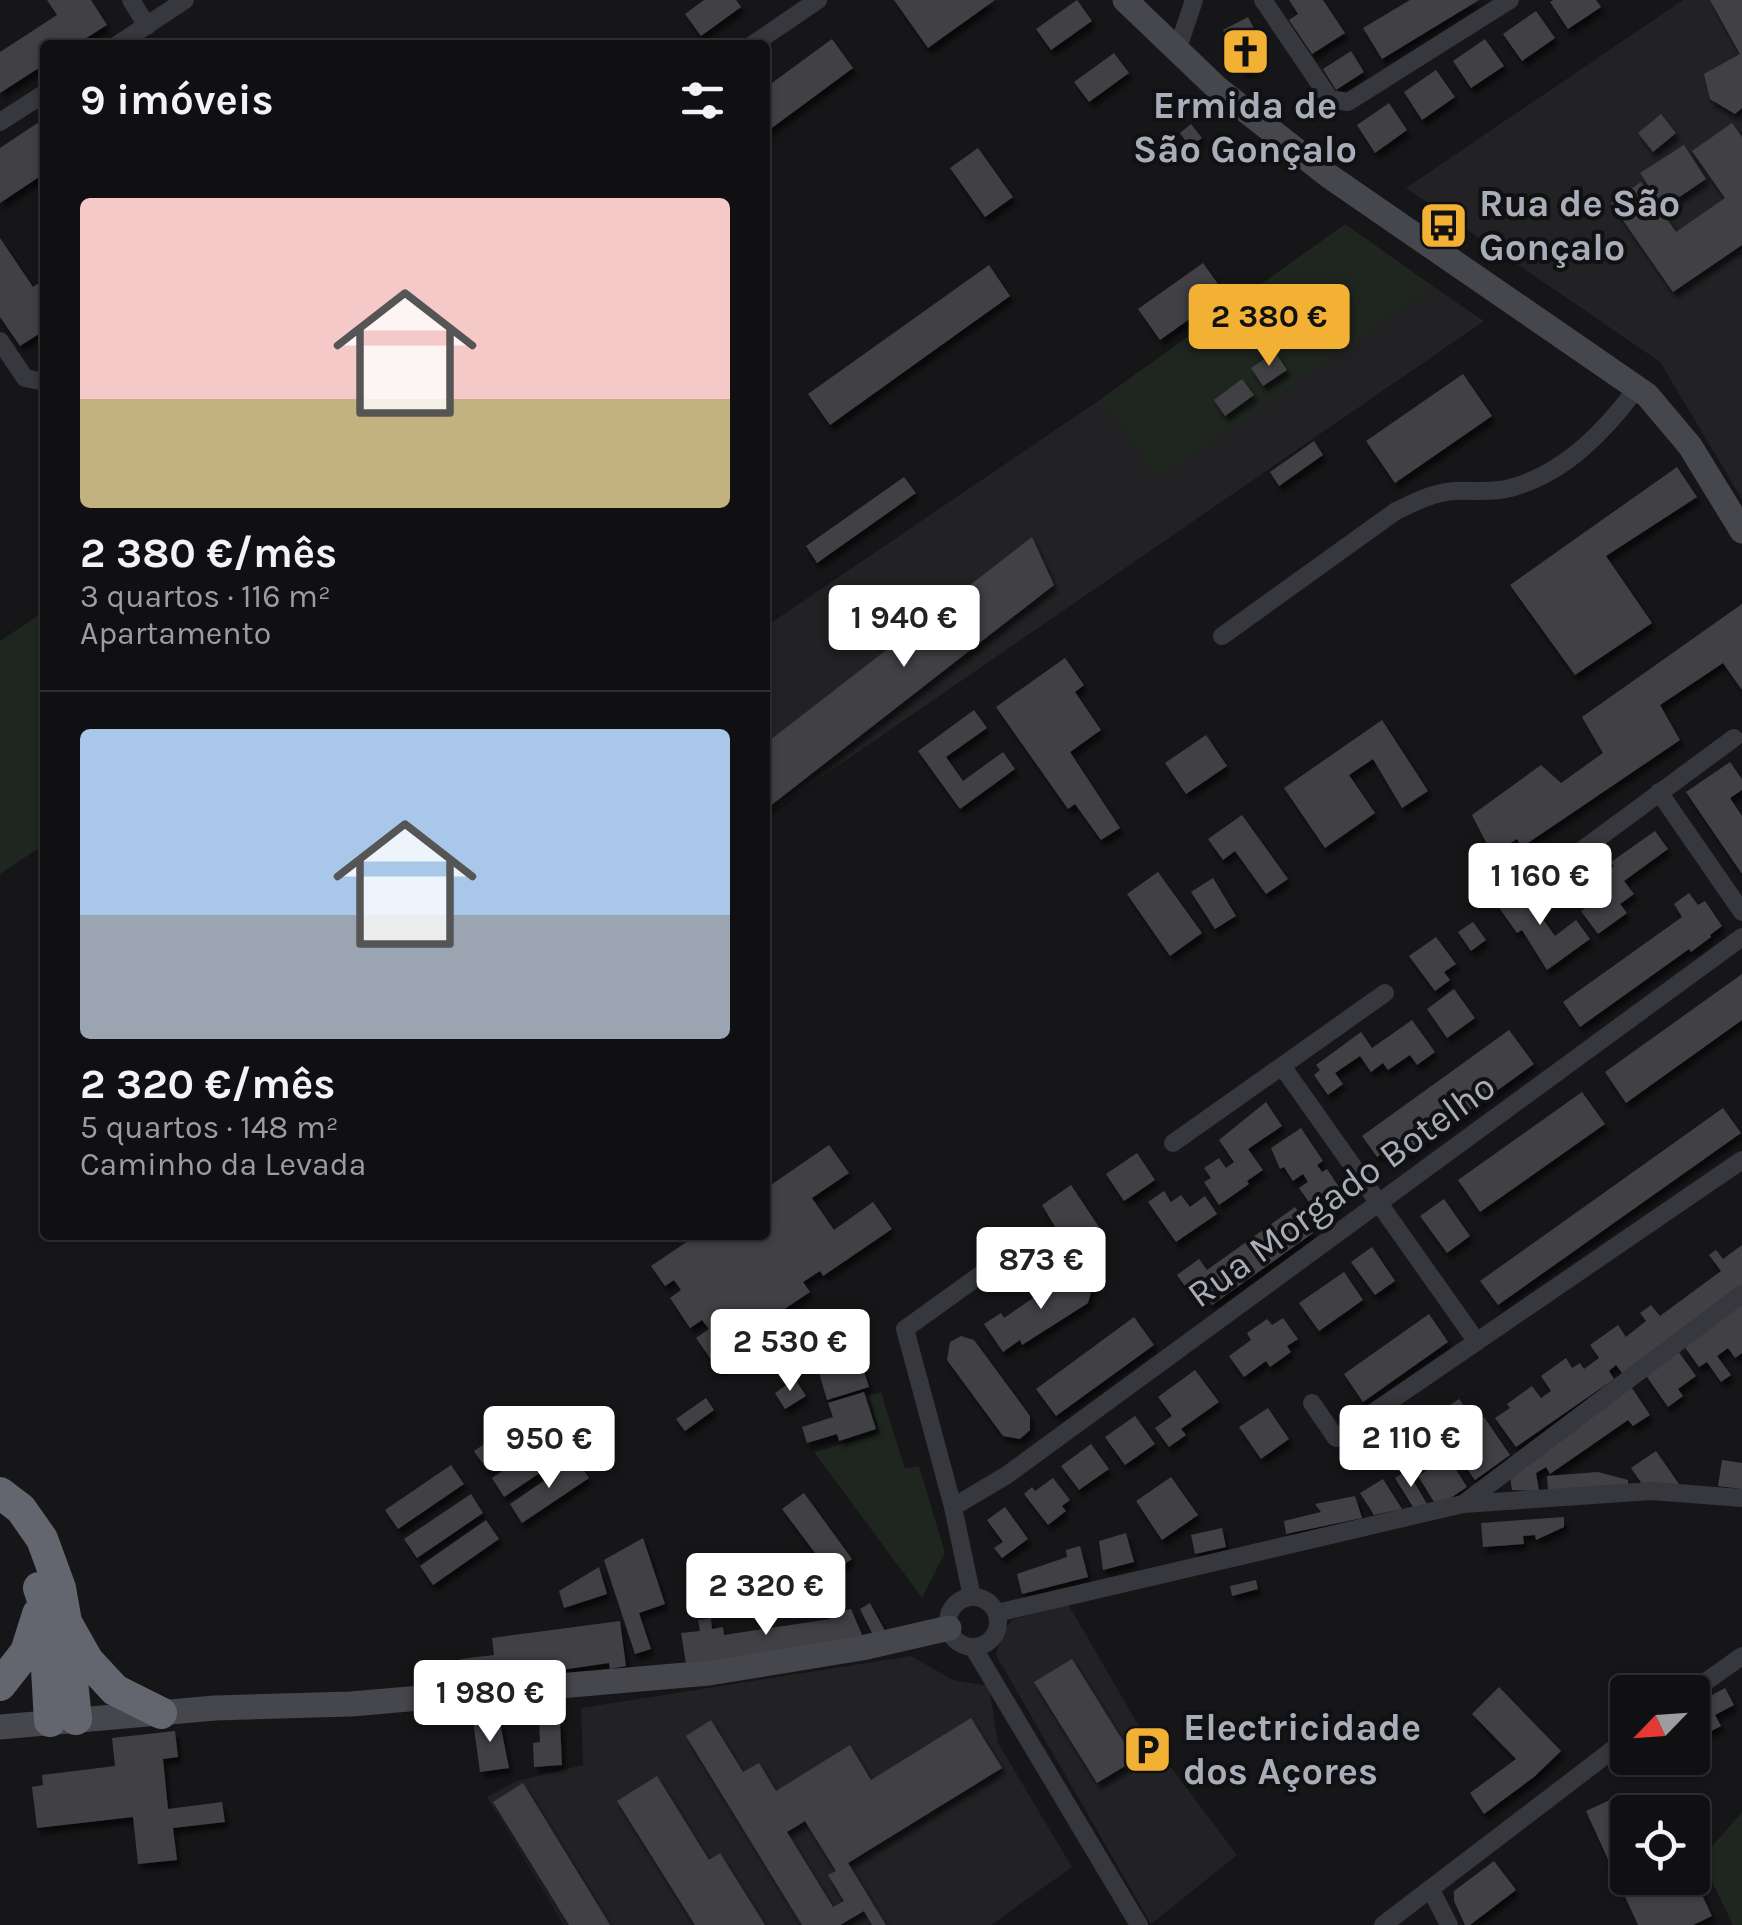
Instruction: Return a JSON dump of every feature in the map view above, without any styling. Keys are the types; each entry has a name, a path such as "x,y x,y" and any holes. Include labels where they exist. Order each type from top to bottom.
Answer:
{"highway":[{"path":"0,1493 20,1509 42,1539 60,1588 55,1611 63,1720"},
{"path":"0,1520 25,1550 55,1611 102,1680 161,1713"},
{"path":"0,1685 55,1611"}],"street":[{"path":"131,0 147,26"},
{"path":"125,40 185,0"},
{"path":"759,40 818,0"},
{"path":"1125,0 1255,120 1329,176 1637,388 1667,416 1690,446 1742,531"},
{"path":"1177,51 1194,0"},
{"path":"1263,0 1328,94 1340,103 1348,102 1510,0"},
{"path":"0,122 40,96"},
{"path":"0,341 25,378 40,381"},
{"path":"1222,636 1396,511 1426,497 1453,491 1510,488 1565,462 1613,420 1637,388"},
{"path":"1548,875 1734,738"},
{"path":"1659,792 1742,912"},
{"name":"Rua Morgado Botelho","path":"953,1507 1008,1474 1742,937"},
{"path":"1173,1143 1385,993"},
{"path":"1282,1066 1477,1342"},
{"path":"1312,1403 1336,1438 1742,1160"},
{"path":"972,1598 953,1507 906,1329 1019,1247"},
{"path":"1463,1504 1742,1294"},
{"path":"996,1613 1463,1504 1652,1492 1742,1498"},
{"path":"973,1648 992,1639 998,1626 996,1613 986,1601 972,1598 953,1608 949,1628 960,1644 973,1648 1139,1925"},
{"path":"0,1726 351,1704 709,1673 862,1648 949,1628"},
{"path":"1710,1679 1742,1656"},
{"path":"1383,1925 1610,1752"},
{"path":"1432,1890 1449,1925"}],"shaded area":[{"path":"1683,0 1742,0 1742,499 1660,362 1406,188"},
{"path":"1345,224 1434,287 1158,479 1101,399"},
{"path":"1434,287 1484,321 770,813 770,624 1101,399 1158,478"},
{"path":"40,614 40,847 0,874 0,641"},
{"path":"881,1392 905,1469 919,1466 945,1553 922,1598 814,1452 880,1433 869,1395"},
{"name":"Electricidade dos Açores","path":"1068,1604 1136,1721 1237,1855 1151,1924 996,1655 1003,1631 1012,1620"},
{"path":"911,1656 953,1680 989,1686 998,1743 1072,1867 991,1925 564,1925 487,1797 517,1781 583,1765 581,1708"},
{"path":"1742,1812 1742,1925 1733,1925 1710,1878 1710,1849"}],"building":[{"path":"47,0 91,0 107,25 83,40 40,40 40,67 0,93 0,52 57,15"},
{"path":"704,0 736,0 741,7 701,36 685,14"},
{"path":"894,0 995,0 928,48"},
{"path":"1077,0 1092,21 1051,50 1036,29"},
{"path":"1289,0 1323,0 1345,33 1312,54 1289,20 1298,14"},
{"path":"1410,0 1479,0 1382,59 1363,28"},
{"path":"1596,0 1601,7 1568,29 1550,2"},
{"path":"1710,0 1742,0 1742,108 1735,114 1710,99 1704,74 1740,54"},
{"path":"1536,11 1555,38 1522,61 1503,34"},
{"name":"Ermida de São Gonçalo","path":"1248,17 1257,34 1250,37 1263,64 1244,73 1223,30"},
{"path":"832,39 853,68 770,129 770,84"},
{"path":"1485,39 1504,66 1471,88 1453,61"},
{"path":"1351,51 1364,72 1336,90 1323,69"},
{"path":"1114,53 1129,73 1089,102 1074,82"},
{"path":"1436,70 1455,97 1422,120 1404,92"},
{"path":"1389,103 1407,130 1375,153 1357,125"},
{"path":"1661,114 1676,133 1653,152 1638,133"},
{"path":"40,121 40,176 0,203 0,148"},
{"path":"1732,123 1742,137 1742,245 1673,292 1611,203 1641,182 1676,232 1725,198 1692,151"},
{"path":"1191,124 1202,138 1190,147 1180,133"},
{"path":"1684,145 1706,179 1663,208 1640,173"},
{"path":"978,148 1013,197 985,217 950,168"},
{"path":"0,238 33,287 40,282 40,333 20,346 0,317"},
{"path":"1203,263 1225,294 1160,340 1138,309"},
{"path":"989,265 1010,296 830,425 808,394"},
{"path":"1275,352 1287,370 1263,386 1251,368"},
{"path":"1463,374 1492,416 1395,483 1366,441"},
{"path":"1242,379 1254,395 1225,416 1214,400"},
{"path":"1314,441 1323,455 1279,486 1270,472"},
{"path":"1677,467 1697,497 1606,556 1652,623 1575,675 1510,585"},
{"path":"904,477 916,493 817,563 806,546"},
{"path":"1032,537 1054,585 770,806 770,740"},
{"path":"1742,604 1742,690 1723,663 1660,705 1680,740 1522,847 1517,839 1492,854 1472,815 1541,765 1561,783 1603,753 1582,717"},
{"path":"1065,658 1084,685 1075,692 1101,730 1070,752 1120,828 1101,840 1075,804 1068,809 996,707"},
{"path":"974,710 987,728 946,757 963,781 1003,752 1015,769 960,809 918,751"},
{"path":"1382,720 1428,791 1402,808 1373,759 1349,775 1375,813 1325,848 1284,788"},
{"path":"1206,735 1227,766 1186,794 1165,763"},
{"path":"1730,762 1742,779 1742,790 1730,798 1742,816 1742,874 1686,792"},
{"path":"1242,815 1288,879 1266,894 1235,851 1223,860 1208,839"},
{"path":"1655,831 1668,849 1624,881 1634,894 1620,904 1627,913 1598,934 1581,911 1587,907 1579,895 1602,879 1614,866 1611,862"},
{"path":"1158,872 1202,933 1170,956 1127,894"},
{"path":"1213,878 1236,916 1215,929 1191,892"},
{"path":"1517,883 1555,936 1576,920 1590,939 1547,970 1522,930 1517,933 1495,902"},
{"path":"1689,893 1698,905 1705,901 1722,926 1691,952 1689,949 1580,1027 1563,1002 1682,917 1674,904"},
{"path":"1473,922 1486,940 1471,951 1458,932"},
{"path":"1436,937 1456,964 1444,972 1450,980 1435,991 1409,956"},
{"path":"1742,974 1742,1020 1626,1103 1605,1072"},
{"path":"1454,989 1475,1018 1447,1038 1427,1009"},
{"path":"1412,1020 1435,1052 1417,1065 1410,1055 1388,1070 1383,1063 1371,1072 1360,1056 1335,1073 1343,1084 1328,1095 1314,1075 1320,1070 1316,1065 1361,1032 1372,1048"},
{"path":"1509,1030 1534,1064 1406,1156 1397,1143 1377,1157 1362,1136"},
{"path":"1582,1092 1605,1124 1480,1212 1458,1180"},
{"path":"1266,1102 1282,1126 1248,1149 1263,1170 1219,1205 1204,1182 1211,1178 1204,1168 1219,1158 1226,1168 1234,1162 1219,1140"},
{"path":"1723,1108 1741,1133 1498,1305 1480,1281"},
{"path":"1301,1128 1323,1161 1317,1165 1322,1172 1327,1169 1339,1187 1329,1193 1338,1207 1314,1223 1305,1210 1311,1205 1299,1188 1308,1182 1303,1174 1293,1181 1284,1167 1280,1169 1271,1148"},
{"path":"829,1145 849,1173 812,1198 834,1230 873,1202 892,1229 823,1276 820,1271 803,1282 810,1292 768,1320 776,1332 719,1371 696,1338 709,1329 702,1320 690,1328 670,1298 681,1290 674,1280 665,1286 651,1266 690,1240 770,1240 770,1186"},
{"path":"1137,1153 1155,1180 1124,1201 1106,1174"},
{"path":"1071,1185 1099,1227 1072,1246 1066,1238 1063,1240 1042,1205"},
{"path":"1164,1191 1171,1202 1181,1195 1190,1207 1205,1196 1217,1214 1176,1242 1148,1202"},
{"path":"1444,1199 1470,1236 1447,1253 1420,1216"},
{"path":"1295,1207 1313,1233 1212,1305 1203,1293 1194,1299 1177,1275 1199,1259 1207,1270"},
{"path":"1742,1245 1742,1287 1622,1373 1616,1365 1609,1371 1614,1379 1516,1447 1495,1418 1510,1408 1507,1404 1532,1386 1541,1398 1551,1391 1541,1376 1566,1358 1572,1368 1580,1363 1584,1369 1599,1358 1590,1345 1618,1325 1626,1337 1646,1321 1640,1313 1651,1305 1660,1316 1721,1271 1709,1255 1716,1250 1723,1259"},
{"path":"1372,1247 1395,1281 1375,1295 1351,1262"},
{"path":"1079,1272 1093,1285 1088,1303 1022,1345 1020,1340 1003,1352 984,1324 1001,1313 1004,1318 1068,1274"},
{"path":"1344,1272 1363,1300 1319,1331 1299,1303"},
{"path":"1742,1304 1742,1353 1735,1358 1728,1348 1717,1356 1731,1375 1721,1382 1707,1362 1699,1367 1684,1346"},
{"path":"1429,1314 1448,1342 1363,1402 1344,1374"},
{"path":"1134,1317 1154,1345 1056,1416 1036,1389"},
{"path":"1283,1318 1298,1339 1287,1346 1291,1352 1270,1367 1266,1361 1244,1377 1229,1356 1251,1340 1247,1333 1267,1319 1272,1325"},
{"path":"961,1336 974,1340 1030,1416 1030,1430 1020,1439 1003,1436 947,1360 950,1342"},
{"path":"853,1337 869,1387 827,1400 817,1366 834,1361 829,1345"},
{"path":"1678,1351 1696,1376 1678,1389 1683,1396 1668,1407 1645,1374"},
{"path":"1195,1370 1219,1402 1181,1429 1186,1435 1169,1447 1155,1428 1172,1416 1158,1397"},
{"path":"795,1379 806,1396 785,1409 775,1393"},
{"path":"1630,1385 1650,1415 1633,1426 1628,1420 1550,1474 1546,1467 1536,1473 1539,1491 1512,1490 1509,1469"},
{"path":"864,1392 876,1429 839,1441 837,1434 807,1443 802,1427 833,1417 828,1403"},
{"path":"706,1398 714,1410 685,1431 676,1419"},
{"path":"1459,1399 1469,1413 1453,1425 1443,1410"},
{"path":"541,1406 553,1425 487,1470 474,1451"},
{"path":"1268,1408 1289,1439 1261,1459 1239,1427"},
{"path":"1135,1416 1155,1444 1125,1465 1105,1437"},
{"path":"1484,1417 1510,1455 1475,1480 1457,1455 1466,1449 1460,1441 1477,1429 1474,1425"},
{"path":"558,1433 571,1452 504,1497 492,1478"},
{"path":"1091,1444 1109,1469 1079,1490 1061,1466"},
{"path":"1656,1451 1679,1484 1642,1484 1631,1468"},
{"path":"1448,1457 1467,1487 1449,1499 1434,1502 1418,1476"},
{"path":"576,1459 589,1478 522,1523 510,1504"},
{"path":"1722,1460 1742,1463 1742,1489 1718,1486"},
{"path":"451,1465 464,1484 398,1529 385,1510"},
{"path":"1407,1470 1427,1504 1413,1507 1395,1478"},
{"path":"1598,1472 1628,1480 1628,1484 1548,1490 1547,1476"},
{"path":"1171,1477 1198,1515 1162,1540 1136,1501"},
{"path":"1053,1478 1070,1500 1062,1506 1066,1511 1048,1525 1024,1494"},
{"path":"1383,1479 1402,1509 1374,1515 1360,1493"},
{"path":"804,1493 852,1559 840,1567 818,1557 782,1509"},
{"path":"471,1494 483,1513 417,1558 404,1539"},
{"path":"1355,1496 1362,1518 1286,1534 1284,1521 1321,1512 1315,1504"},
{"path":"1005,1507 1028,1539 1002,1558 994,1548 1003,1542 987,1520"},
{"path":"1564,1517 1564,1527 1536,1540 1535,1535 1523,1536 1524,1544 1483,1547 1481,1523"},
{"path":"486,1520 499,1539 433,1585 420,1566"},
{"path":"1222,1528 1226,1547 1195,1554 1191,1535"},
{"path":"1126,1533 1134,1562 1103,1570 1099,1541"},
{"path":"643,1538 665,1604 639,1613 651,1649 635,1654 604,1560"},
{"path":"1080,1546 1088,1577 1022,1594 1017,1574 1067,1557 1066,1550"},
{"path":"599,1567 607,1594 564,1608 559,1591"},
{"path":"1256,1580 1258,1589 1232,1596 1230,1586"},
{"path":"870,1603 885,1631 874,1637 860,1609"},
{"path":"851,1609 863,1637 686,1664 681,1633 700,1631 698,1620 711,1618 712,1629 723,1627 724,1635 830,1619 827,1614"},
{"path":"620,1621 626,1666 610,1669 609,1663 463,1684 460,1659 494,1655 492,1638"},
{"path":"1072,1659 1135,1760 1097,1783 1034,1682"},
{"path":"1499,1687 1561,1751 1534,1777 1484,1814 1470,1793 1516,1759 1472,1714"},
{"path":"1725,1688 1734,1705 1715,1715 1721,1726 1710,1732 1710,1696"},
{"path":"499,1718 509,1768 480,1772 473,1721"},
{"path":"971,1718 1002,1768 848,1863 886,1925 872,1925 864,1911 840,1925 802,1925 686,1736 711,1720 743,1772 759,1763 776,1791 850,1745 871,1780","holes":["805,1821 836,1871 828,1875 844,1901 833,1907 787,1832"]},
{"path":"560,1721 562,1765 534,1767 533,1743 540,1742 539,1722"},
{"path":"175,1731 178,1757 163,1759 168,1809 222,1802 225,1822 173,1828 177,1860 138,1864 133,1817 37,1828 32,1787 43,1785 42,1775 115,1766 112,1738"},
{"path":"657,1776 709,1860 720,1853 765,1925 695,1925 617,1801"},
{"path":"523,1783 610,1925 569,1925 493,1802"},
{"path":"1610,1800 1610,1864 1586,1811"},
{"path":"1494,1861 1516,1890 1465,1925 1454,1901 1454,1891"},
{"path":"1624,1895 1702,1895 1712,1916 1693,1925 1638,1925"}],"place":[{"name":"Ermida de São Gonçalo","path":"1245,51"},
{"name":"Rua de São Gonçalo","path":"1444,225"},
{"name":"Electricidade dos Açores","path":"1148,1749"}]}
